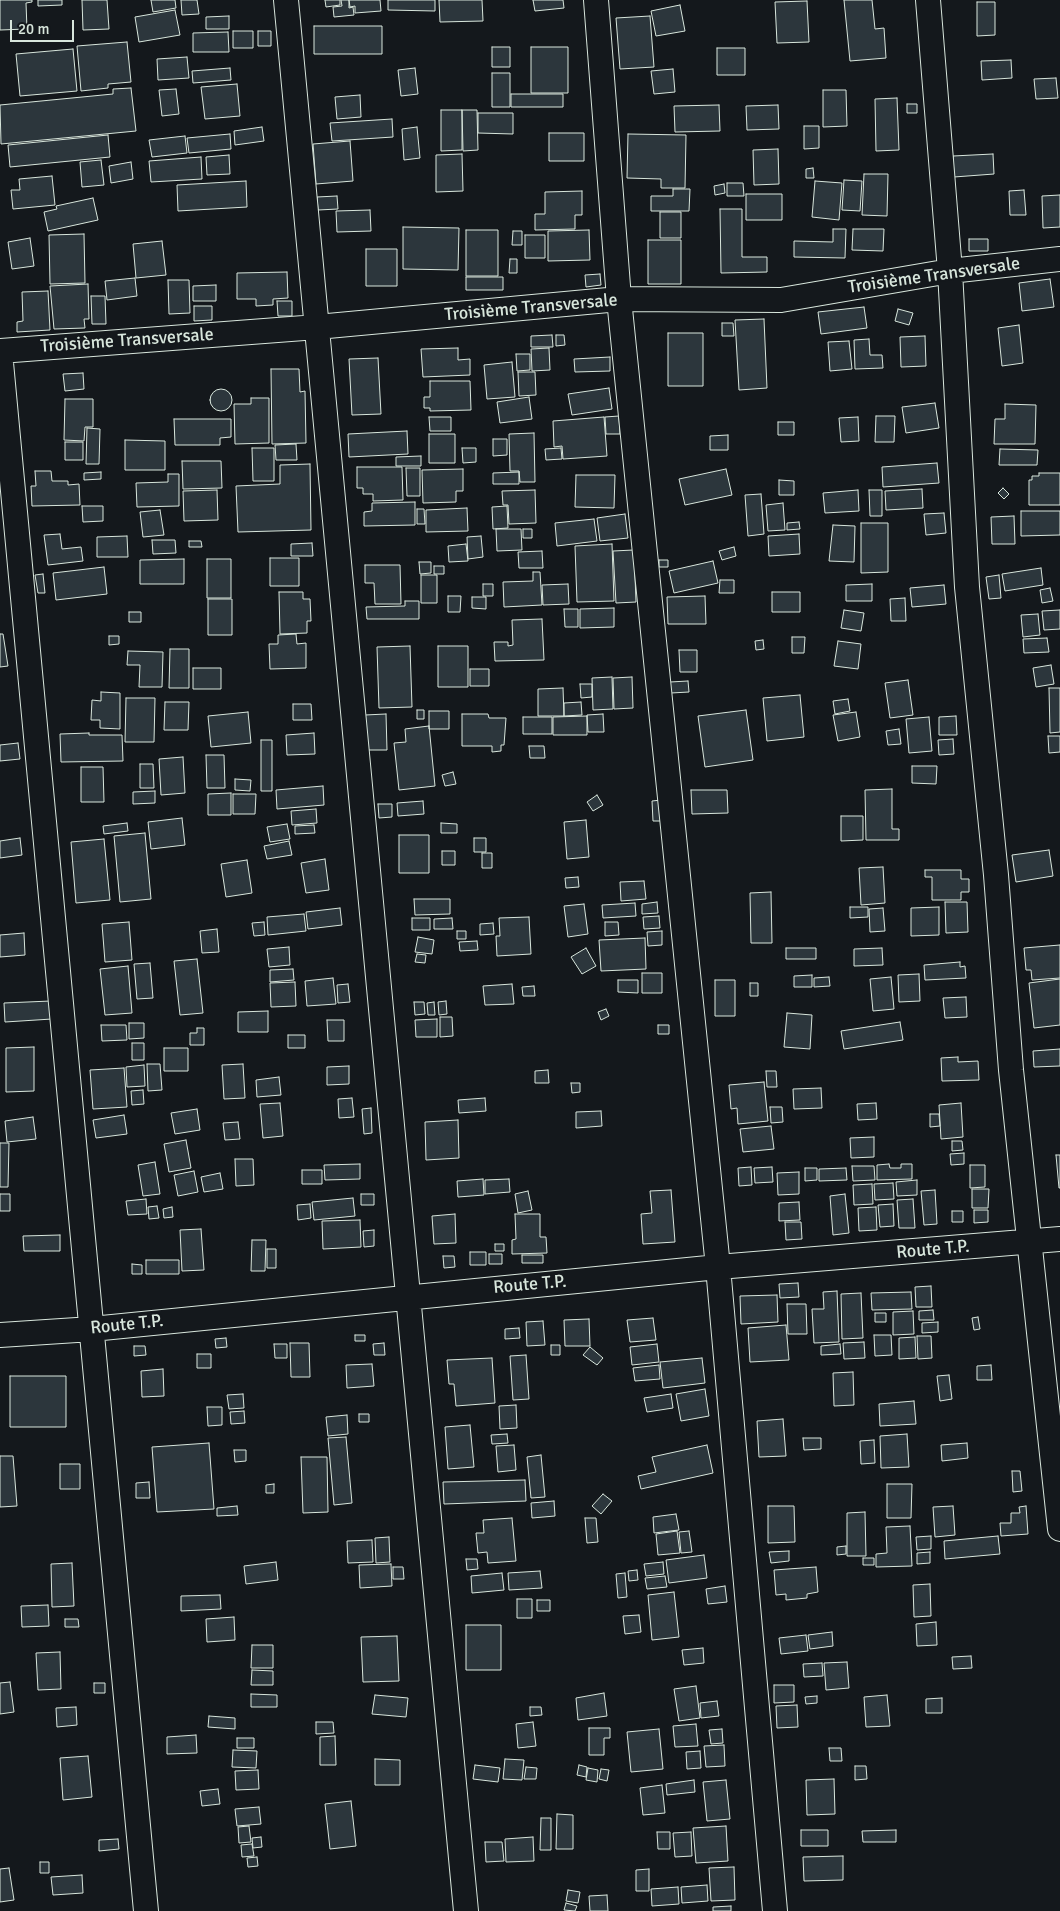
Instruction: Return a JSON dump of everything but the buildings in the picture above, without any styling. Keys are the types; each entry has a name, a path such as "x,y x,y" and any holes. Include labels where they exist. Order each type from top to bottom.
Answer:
{"street":[{"path":"286,0 466,1911"},
{"path":"596,0 619,299 718,1267 774,1911"},
{"path":"928,0 950,271 967,588 996,875 1011,1070 1060,1529"},
{"name":"Troisième Transversale","path":"0,351 317,327 619,299 780,300 950,271 1060,259"},
{"path":"0,351 146,1911"},
{"name":"Route T.P.","path":"0,1335 92,1329 718,1267 1060,1239"}]}
